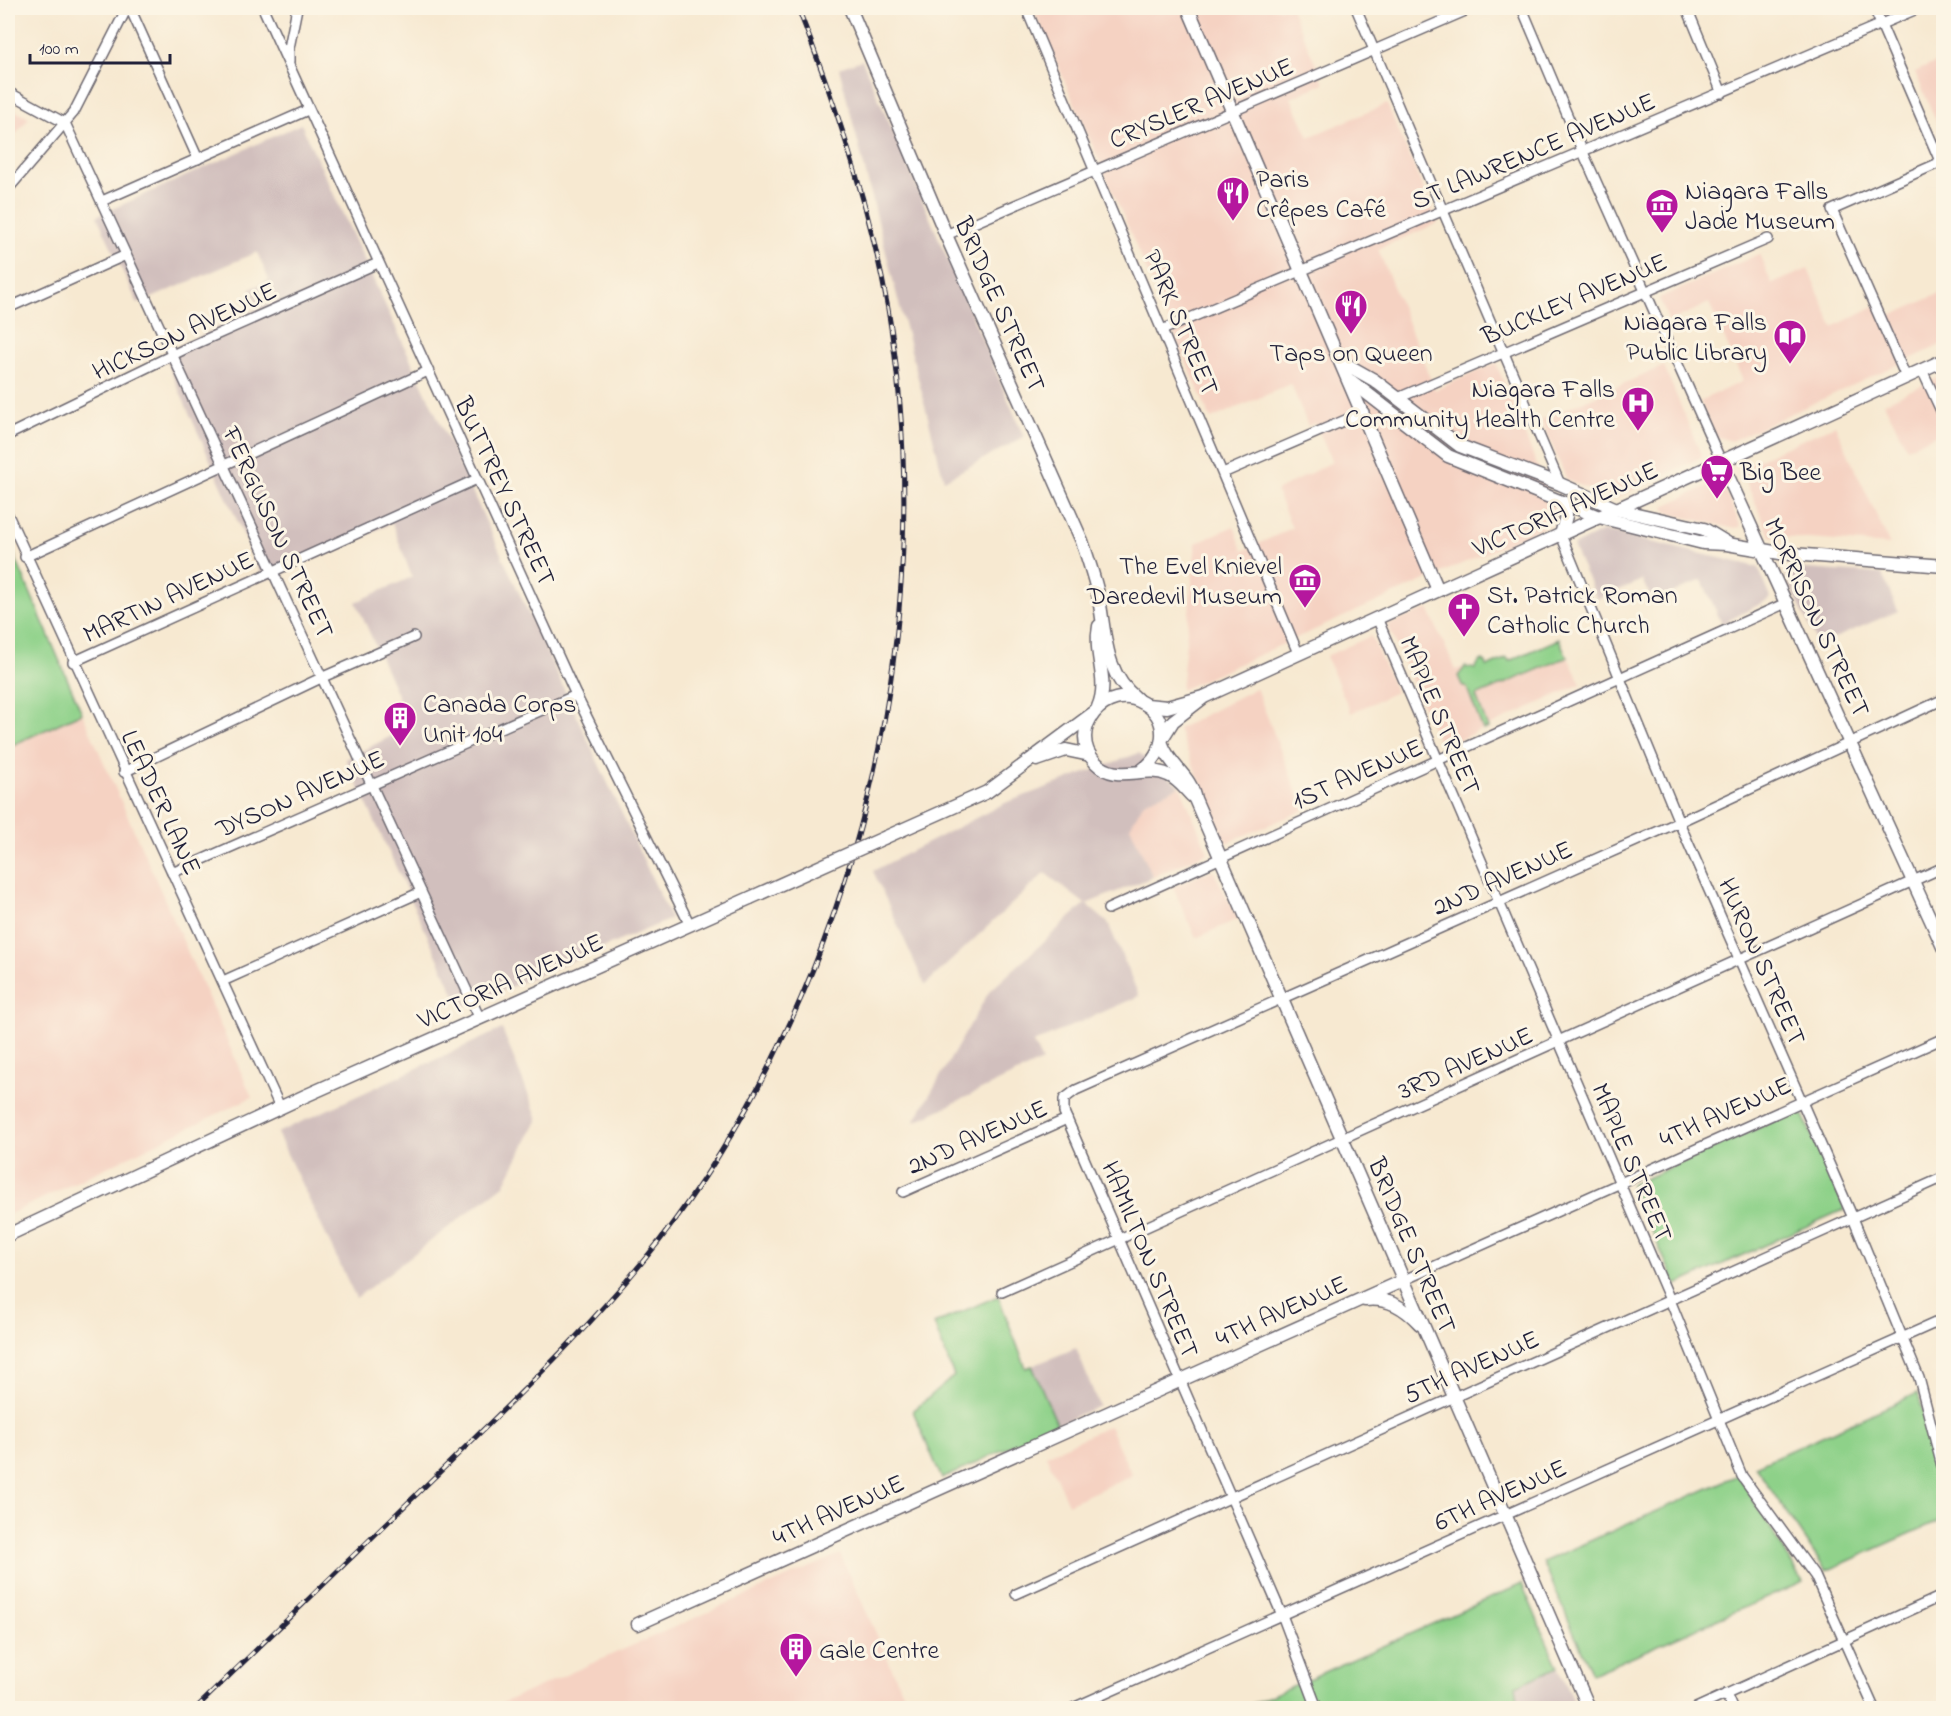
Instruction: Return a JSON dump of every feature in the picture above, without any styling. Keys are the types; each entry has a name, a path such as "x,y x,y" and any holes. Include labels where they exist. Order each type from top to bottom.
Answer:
{"main road":[{"name":"BRIDGE STREET","path":"850,8 946,236 1082,541 1093,572 1099,597 1100,620 1097,642 1104,685 1096,710"},
{"path":"1188,8 1351,381 1438,590"},
{"name":"VICTORIA AVENUE","path":"1162,741 1173,722 1204,697 1599,517 1619,510 1944,360"},
{"path":"1342,362 1374,380 1460,446 1560,484 1619,510 1704,529 1727,544"},
{"path":"1351,381 1448,456 1599,517 1703,543 1944,566"},
{"name":"MORRISON STREET","path":"1721,461 1788,602 1944,948"},
{"path":"1561,535 1566,516 1564,503"},
{"name":"BRIDGE STREET","path":"1100,620 1111,663 1120,681 1142,702"},
{"name":"VICTORIA AVENUE","path":"1142,702 1167,707 1190,698 1204,697"},
{"path":"1117,698 1142,702 1159,719 1162,741 1155,760 1142,770 1119,775 1107,771 1090,755 1085,733 1096,710 1117,698"},
{"name":"VICTORIA AVENUE","path":"8,1235 174,1159 280,1107 987,792 1096,710"},
{"name":"BRIDGE STREET","path":"1162,741 1170,762 1189,781 1589,1708"},
{"name":"VICTORIA AVENUE","path":"1027,764 1066,750 1090,755"},
{"name":"BRIDGE STREET","path":"1142,770 1171,776 1195,799"},
{"name":"4TH AVENUE","path":"638,1624 1404,1280"},
{"path":"1355,1302 1377,1298 1395,1304 1412,1315 1425,1329"}],"street":[{"path":"8,189 74,112 129,8"},
{"path":"129,8 198,159"},
{"name":"BUTTREY STREET","path":"263,8 576,695 690,925"},
{"name":"BUTTREY STREET","path":"290,71 289,48 297,8"},
{"name":"PARK STREET","path":"1026,8 1298,653"},
{"path":"1356,8 1560,484"},
{"name":"CRYSLER AVENUE","path":"946,236 1232,110 1472,8"},
{"name":"MORRISON STREET","path":"1522,8 1582,150 1721,461"},
{"path":"1687,8 1722,93"},
{"path":"1874,8 1942,165 1832,210 1906,377"},
{"name":"ST LAWRENCE AVENUE","path":"1162,330 1919,8"},
{"path":"8,92 64,123"},
{"path":"102,201 308,110"},
{"name":"FERGUSON STREET","path":"64,123 274,571 480,1019"},
{"name":"BUCKLEY AVENUE","path":"1398,398 1767,239"},
{"path":"8,308 126,255"},
{"name":"HICKSON AVENUE","path":"8,435 378,263"},
{"path":"1922,370 1944,417"},
{"path":"25,556 428,371"},
{"path":"1223,472 1364,412"},
{"name":"MARTIN AVENUE","path":"73,662 477,479"},
{"name":"LEADER LANE","path":"8,515 73,662 280,1107"},
{"name":"HURON STREET","path":"1561,535 1679,822 1853,1218 1919,1378 1944,1474"},
{"name":"1ST AVENUE","path":"1108,909 1788,602"},
{"name":"MAPLE STREET","path":"1377,618 1670,1300 1742,1476 1815,1576 1874,1708"},
{"path":"124,772 323,677 414,637"},
{"name":"DYSON AVENUE","path":"172,873 576,695"},
{"name":"2ND AVENUE","path":"903,1192 1067,1119 1063,1103 1067,1096 1076,1090 1679,822 1944,699"},
{"name":"3RD AVENUE","path":"1002,1292 1739,962 1944,867"},
{"path":"223,981 421,892"},
{"name":"4TH AVENUE","path":"1404,1280 1944,1038"},
{"name":"HAMILTON STREET","path":"1067,1119 1282,1615 1317,1708"},
{"name":"5TH AVENUE","path":"1017,1594 1944,1177"},
{"name":"6TH AVENUE","path":"1073,1708 1944,1319"},
{"path":"1696,1708 1944,1595"},
{"path":"1726,1695 1732,1708"}],"shaded area":[{"path":"1033,8 1291,8 1324,83 1291,98 1309,137 1387,104 1438,223 1378,249 1435,390 1496,363 1559,520 1181,690 1196,543 1234,526 1243,551 1292,528 1276,491 1332,462 1315,423 1308,426 1291,384 1211,419"},
{"path":"1943,59 1943,137 1915,72"},
{"path":"862,60 1024,437 944,480 839,68"},
{"path":"8,107 29,118 8,144"},
{"path":"301,124 671,919 461,1008 346,759 411,726 356,602 412,577 392,523 264,581 163,354 258,308 250,289 269,280 257,252 138,304 97,216"},
{"path":"1759,254 1772,284 1808,269 1833,327 1878,304 1886,318 1943,292 1943,344 1731,441 1715,436 1700,401 1743,381 1709,303 1669,322 1659,298"},
{"path":"1664,366 1702,457 1614,499 1567,480 1541,420"},
{"path":"1943,375 1943,427 1939,429 1940,433 1907,448 1884,403"},
{"path":"1835,425 1890,545 1770,536 1740,468"},
{"path":"1721,480 1741,527 1731,528 1667,513 1664,506"},
{"path":"1603,531 1758,567 1771,598 1722,624 1702,580 1653,601 1642,580 1597,599 1573,546"},
{"path":"1792,568 1882,574 1898,611 1818,645 1785,574"},
{"path":"1428,609 1456,670 1465,667 1475,669 1483,660 1487,667 1507,658 1509,661 1559,639 1581,684 1441,748 1388,625"},
{"path":"1371,636 1396,692 1351,713 1326,656"},
{"path":"1256,688 1304,810 1226,843 1178,729"},
{"path":"82,713 252,1097 8,1215 8,747"},
{"path":"1139,753 1180,786 1144,802 1130,827 1153,877 1086,904 1108,923 1139,996 1033,1043 1042,1061 914,1122 989,992 1085,904 1045,873 925,985 873,871 1005,803"},
{"path":"1180,786 1208,852 1153,877 1129,827 1144,802"},
{"path":"1213,870 1238,919 1196,938 1173,887"},
{"path":"502,1029 538,1119 504,1185 356,1298 277,1133"},
{"path":"1076,1348 1099,1406 1057,1424 1032,1366"},
{"path":"1109,1426 1132,1475 1068,1504 1046,1455"},
{"path":"840,1554 910,1708 493,1707"},
{"path":"1558,1667 1577,1708 1520,1708 1516,1686"}],"green space":[{"path":"8,541 82,713 8,747"},
{"path":"1559,639 1567,657 1476,696 1488,728 1483,730 1467,688 1462,685 1458,676 1465,667 1475,669 1483,660 1487,667 1507,658 1509,661"},
{"path":"1800,1109 1845,1209 1676,1285 1631,1185"},
{"path":"998,1296 1026,1368 1032,1366 1057,1424 942,1479 913,1411 954,1376 934,1324"},
{"path":"1918,1393 1943,1496 1943,1519 1826,1571 1755,1466"},
{"path":"1738,1475 1803,1582 1592,1674 1543,1562"},
{"path":"1522,1584 1558,1667 1516,1686 1519,1708 1243,1708"}],"railway":[{"path":"196,1708 532,1382 636,1270 660,1240 728,1140 786,1032 833,917 868,798 891,676 903,553 902,430 888,309 872,232 826,81 798,8"}],"place":[{"name":"Paris Crêpes Café","path":"1233,222"},
{"name":"Niagara Falls Jade Museum","path":"1662,234"},
{"name":"Taps on Queen","path":"1351,335"},
{"name":"Niagara Falls Public Library","path":"1790,365"},
{"name":"Niagara Falls Community Health Centre","path":"1638,432"},
{"name":"Big Bee","path":"1717,500"},
{"name":"The Evel Knievel Daredevil Museum","path":"1305,609"},
{"name":"St. Patrick Roman Catholic Church","path":"1464,638"},
{"name":"Canada Corps Unit 104","path":"400,747"},
{"name":"Gale Centre","path":"796,1678"}]}
